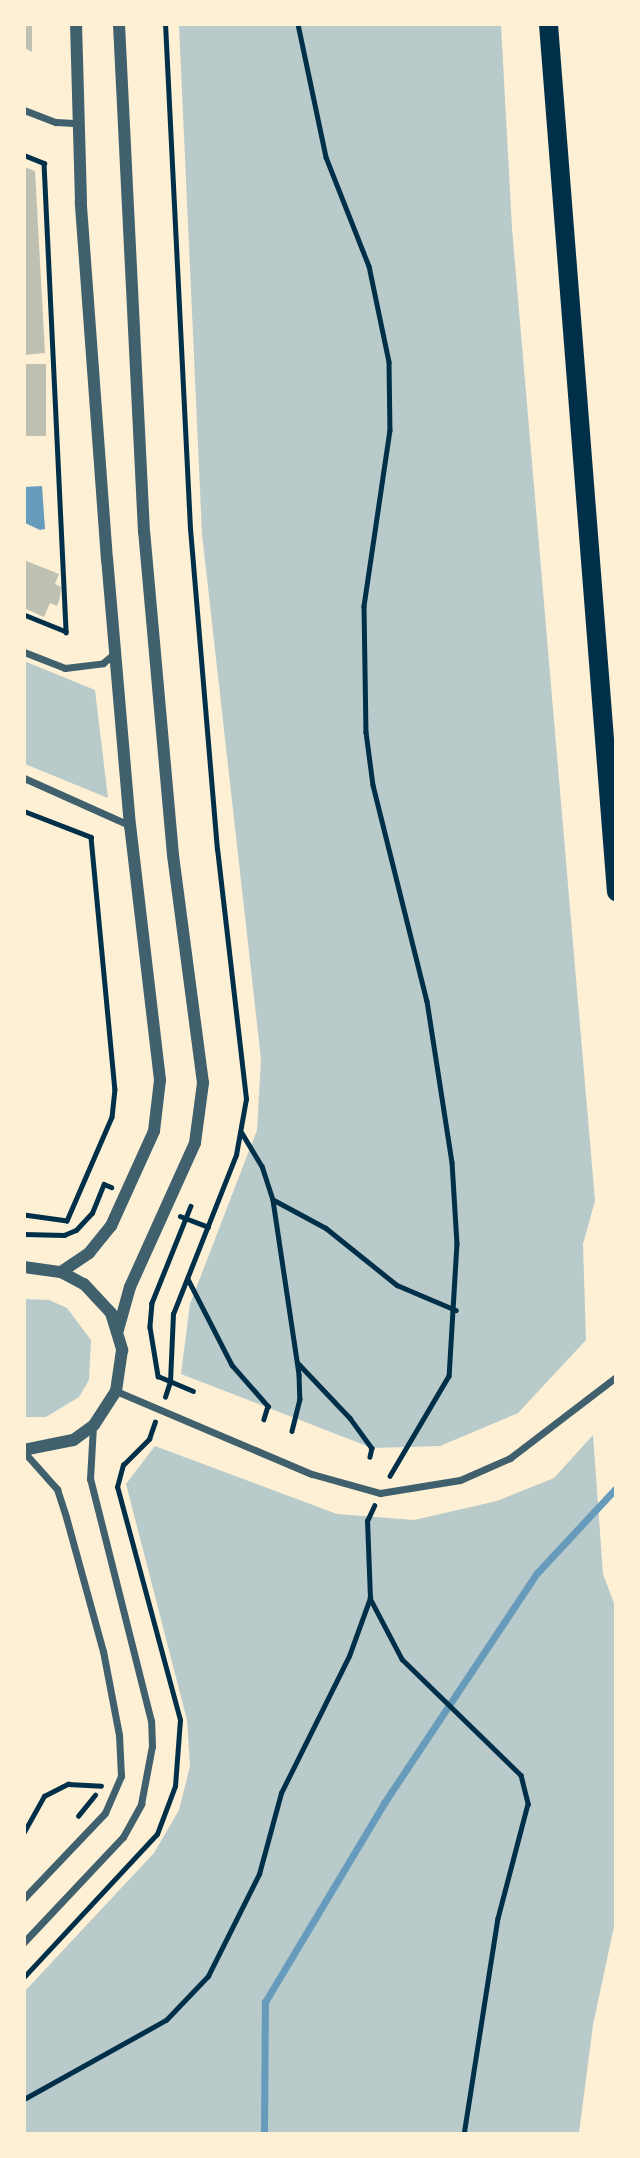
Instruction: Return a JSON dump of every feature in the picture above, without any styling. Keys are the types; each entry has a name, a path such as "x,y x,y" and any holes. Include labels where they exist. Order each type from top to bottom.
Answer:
{"highway":[{"path":"548,24 615,891"}],"street":[{"path":"61,1272 89,1253 111,1226 145,1155 159,1109 160,1080 130,826 115,653 78,123 76,24"},
{"path":"118,1330 130,1287 195,1143 203,1083 173,855 144,532 119,24"},
{"path":"24,110 56,122 78,123"},
{"path":"24,652 65,668 103,663 115,653"},
{"path":"24,778 130,826"},
{"path":"24,1267 61,1272 101,1299 118,1330 122,1350 116,1391 93,1425 73,1440 24,1451 57,1489 103,1651 119,1735 121,1776 105,1813 24,1898"},
{"path":"116,1391 312,1474 380,1493 460,1480 510,1458 615,1377"},
{"path":"24,1942 123,1837 141,1804 152,1746 152,1721 90,1479 93,1425"}],"path":[{"path":"165,24 190,528 217,850 246,1099 241,1133 170,1334 170,1382"},
{"path":"24,2099 166,2021 208,1976 259,1874 281,1793 349,1656 370,1598 367,1521 380,1493 449,1376 456,1310 452,1163 437,1056 373,785 366,732 364,606 390,430 390,362 369,266 326,157 298,24"},
{"path":"24,155 44,163 66,632 24,615"},
{"path":"24,811 91,837 115,1089 112,1117 67,1221 24,1215"},
{"path":"241,1133 262,1166 273,1200 300,1398 292,1431"},
{"path":"24,1234 64,1235 76,1230 86,1223 104,1184 114,1189"},
{"path":"273,1200 326,1228 397,1285 456,1310"},
{"path":"191,1206 151,1315 158,1376 193,1391"},
{"path":"186,1218 208,1227"},
{"path":"188,1278 232,1365 268,1406 264,1419"},
{"path":"297,1362 349,1418 372,1448 370,1457"},
{"path":"370,1598 396,1650 424,1684 522,1775 528,1804 498,1918 464,2133"},
{"path":"75,1819 100,1786 104,1776"},
{"path":"24,1832 44,1796 68,1784 116,1788"}],"shaded area":[{"path":"179,25 501,25 512,228 595,1201 583,1244 586,1340 518,1413 440,1446 372,1448 181,1374 190,1304 257,1130 261,1059 202,534"},
{"path":"24,661 95,690 108,798 25,764"},
{"path":"24,1299 49,1300 67,1308 91,1340 89,1380 79,1397 46,1417 25,1417"},
{"path":"593,1435 603,1574 615,1606 616,1917 593,2025 579,2133 25,2133 24,1992 154,1853 179,1810 190,1766 187,1720 126,1484 155,1446 337,1514 414,1520 497,1501 554,1478"}],"water":[{"path":"42,486 45,529 40,530 25,523 24,487"}],"building":[{"path":"24,24 32,24 32,52 24,48"},
{"path":"24,167 35,171 45,353 24,355"},
{"path":"24,364 46,364 46,436 24,436"},
{"path":"24,560 59,574 55,584 61,587 60,598 57,606 50,603 44,617 24,608"}],"waterway":[{"path":"264,2134 265,2002 384,1803 537,1573 616,1488"}]}
